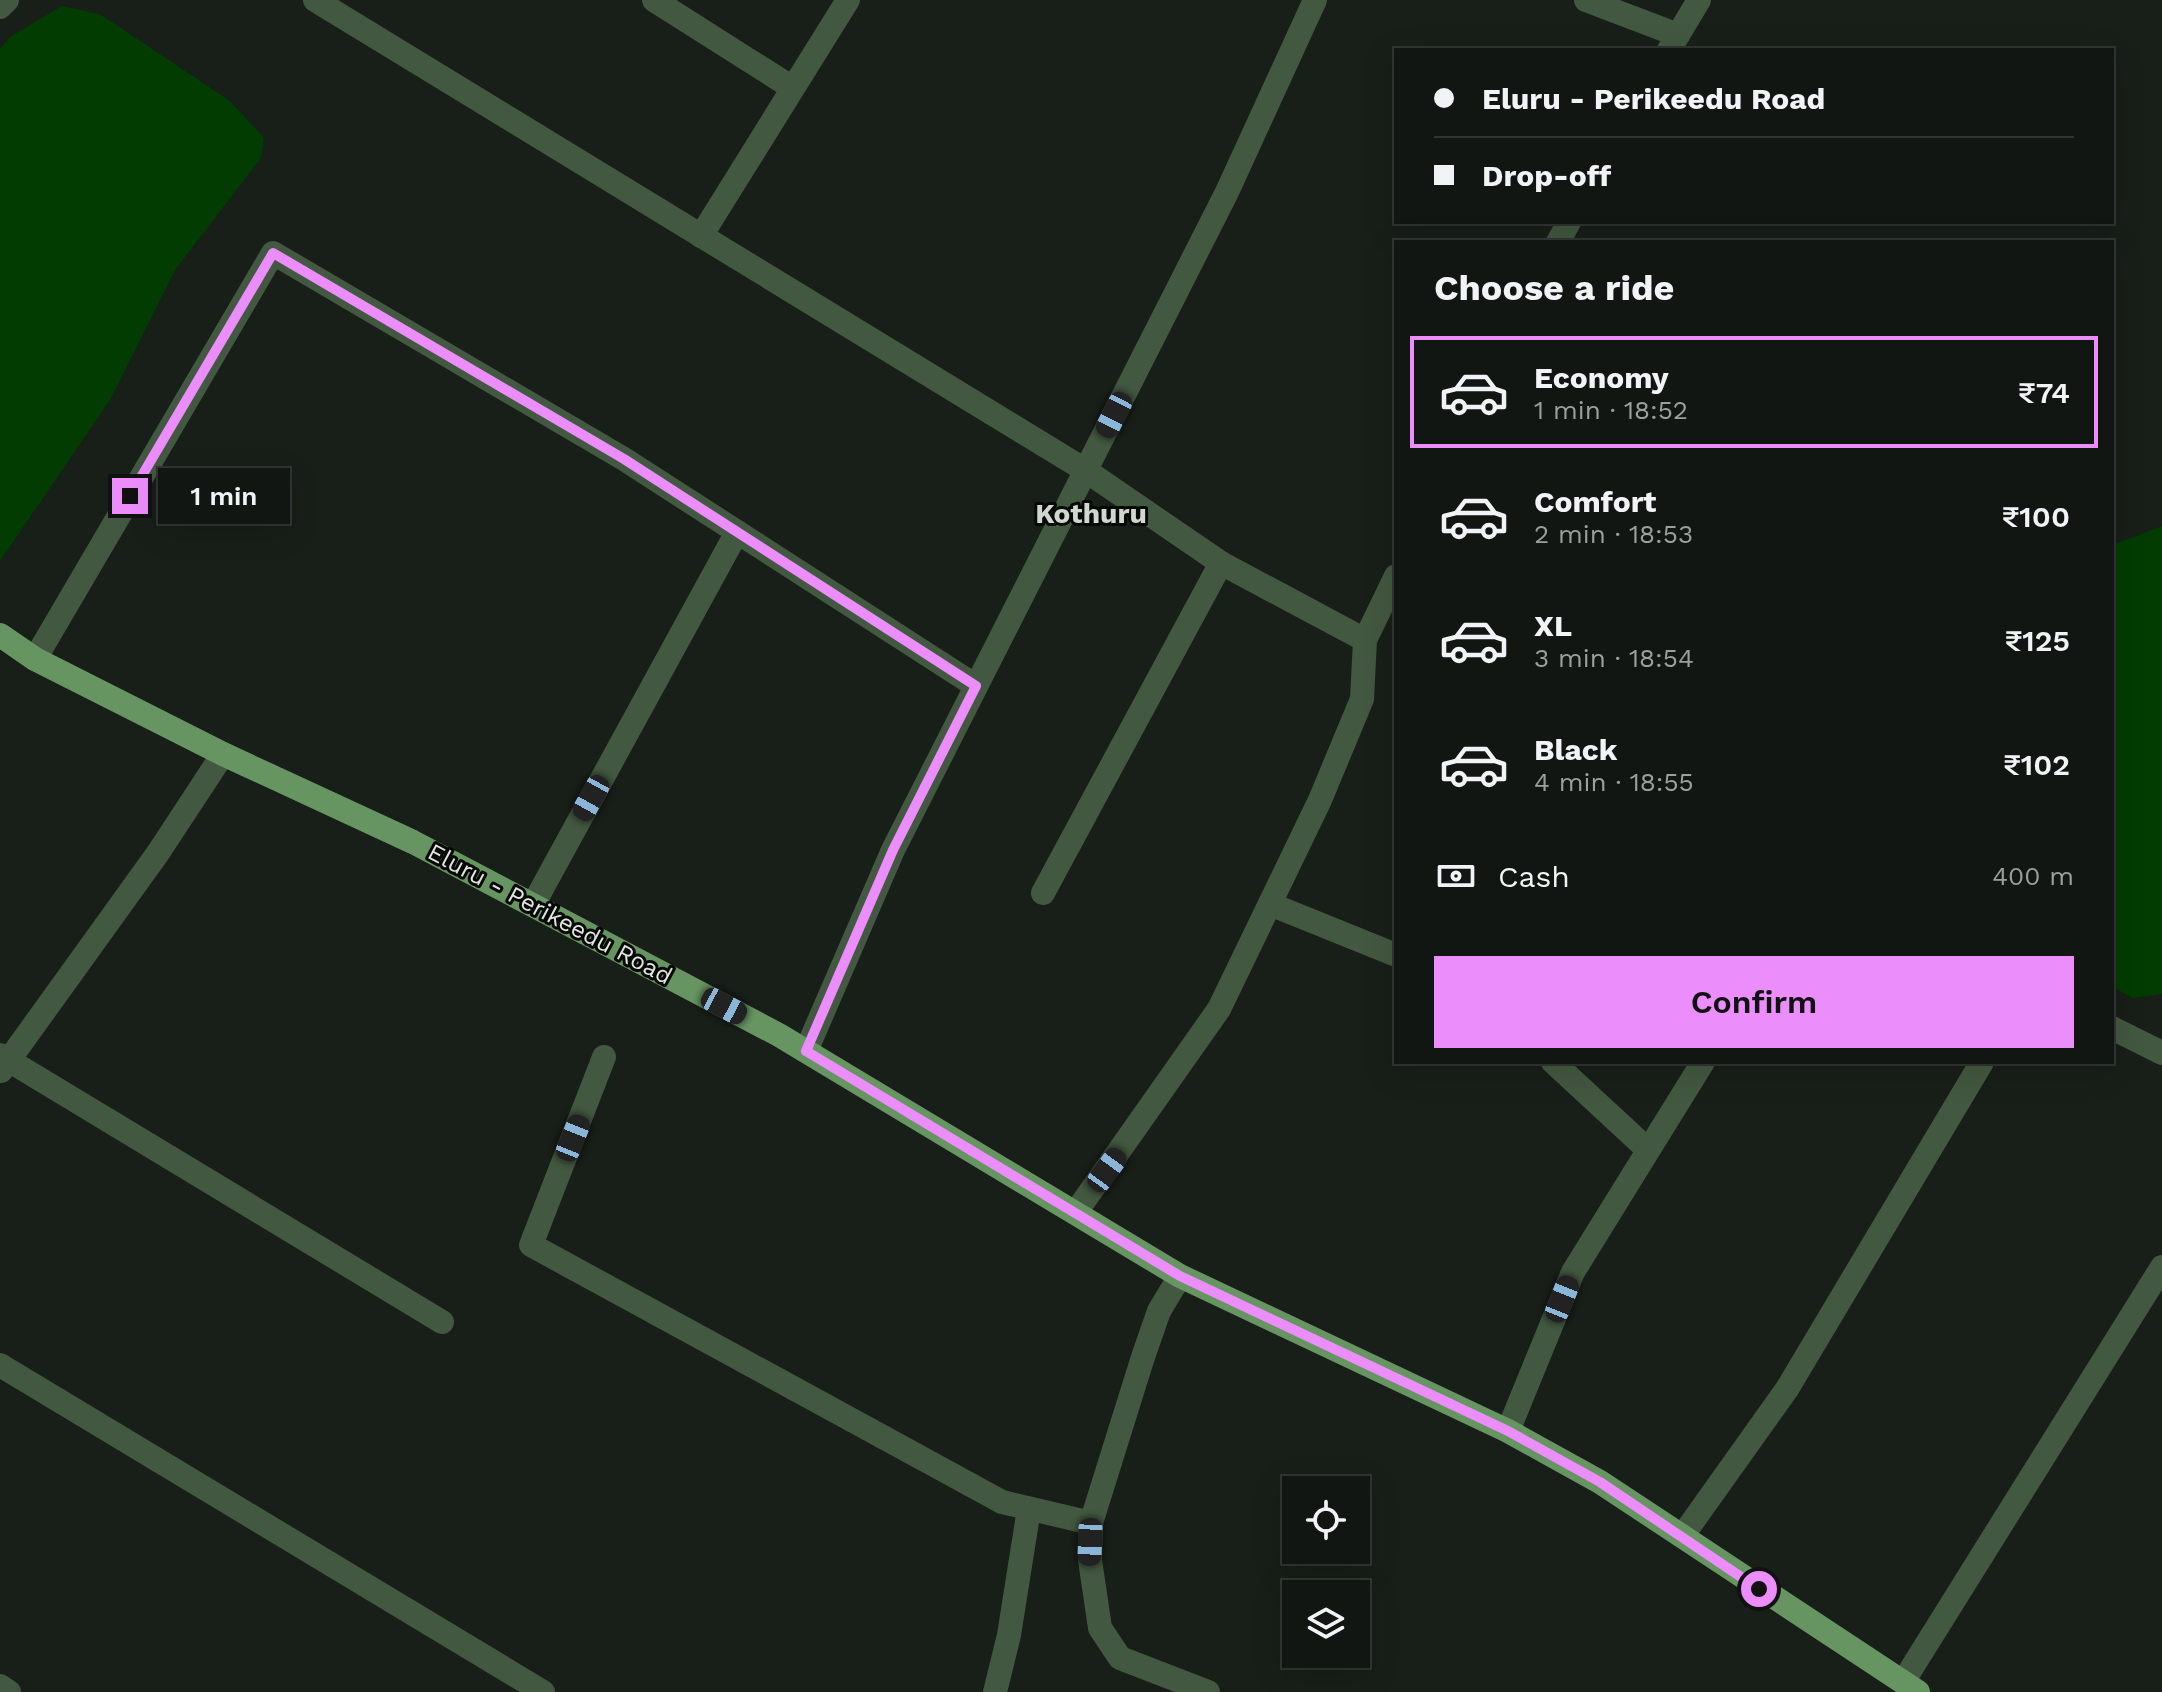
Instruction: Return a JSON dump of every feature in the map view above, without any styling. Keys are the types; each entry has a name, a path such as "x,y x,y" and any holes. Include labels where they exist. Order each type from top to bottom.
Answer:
{"main road":[{"name":"Eluru - Perikeedu Road","path":"0,635 35,659 223,754 413,842 806,1051 1180,1276 1508,1431 1600,1482 1910,1687"}],"street":[{"path":"0,7 7,0"},
{"path":"315,0 1085,470 1221,563 1365,640"},
{"path":"654,0 791,87"},
{"path":"701,236 848,0"},
{"path":"806,1051 893,850 1227,192 1315,0"},
{"path":"1586,0 1674,42 1699,0"},
{"path":"35,659 273,253 624,459 976,686"},
{"path":"533,905 737,532"},
{"path":"1043,893 1221,563"},
{"path":"1076,1212 1219,1009 1320,800 1362,699 1365,640 1387,619 1394,586"},
{"path":"223,754 158,853 3,1063 442,1322"},
{"path":"1270,904 1394,954"},
{"path":"2114,1029 2162,1053"},
{"path":"604,1057 531,1245 1002,1502 1091,1523"},
{"path":"1555,1064 1647,1149"},
{"path":"1508,1431 1573,1272 1702,1064"},
{"path":"1683,1535 1787,1389 1981,1064"},
{"path":"1910,1687 2162,1267"},
{"path":"1180,1276 1159,1311 1143,1357 1091,1523 1090,1560 1100,1628 1120,1658 1208,1692"},
{"path":"0,1365 543,1692"},
{"path":"995,1692 1009,1635 1029,1509"},
{"path":"0,1686 9,1692"}],"shaded area":[{"path":"62,6 100,14 230,101 264,138 261,158 175,270 110,400 0,561 0,49 10,37"},
{"path":"2162,526 2162,994 2132,998 2114,987 2114,544"}],"district":[{"name":"Kothuru","path":"1091,513"}],"route":[{"path":"130,496 273,253 624,459 976,686 893,850 806,1051 1180,1276 1508,1431 1600,1482 1759,1589"}]}
